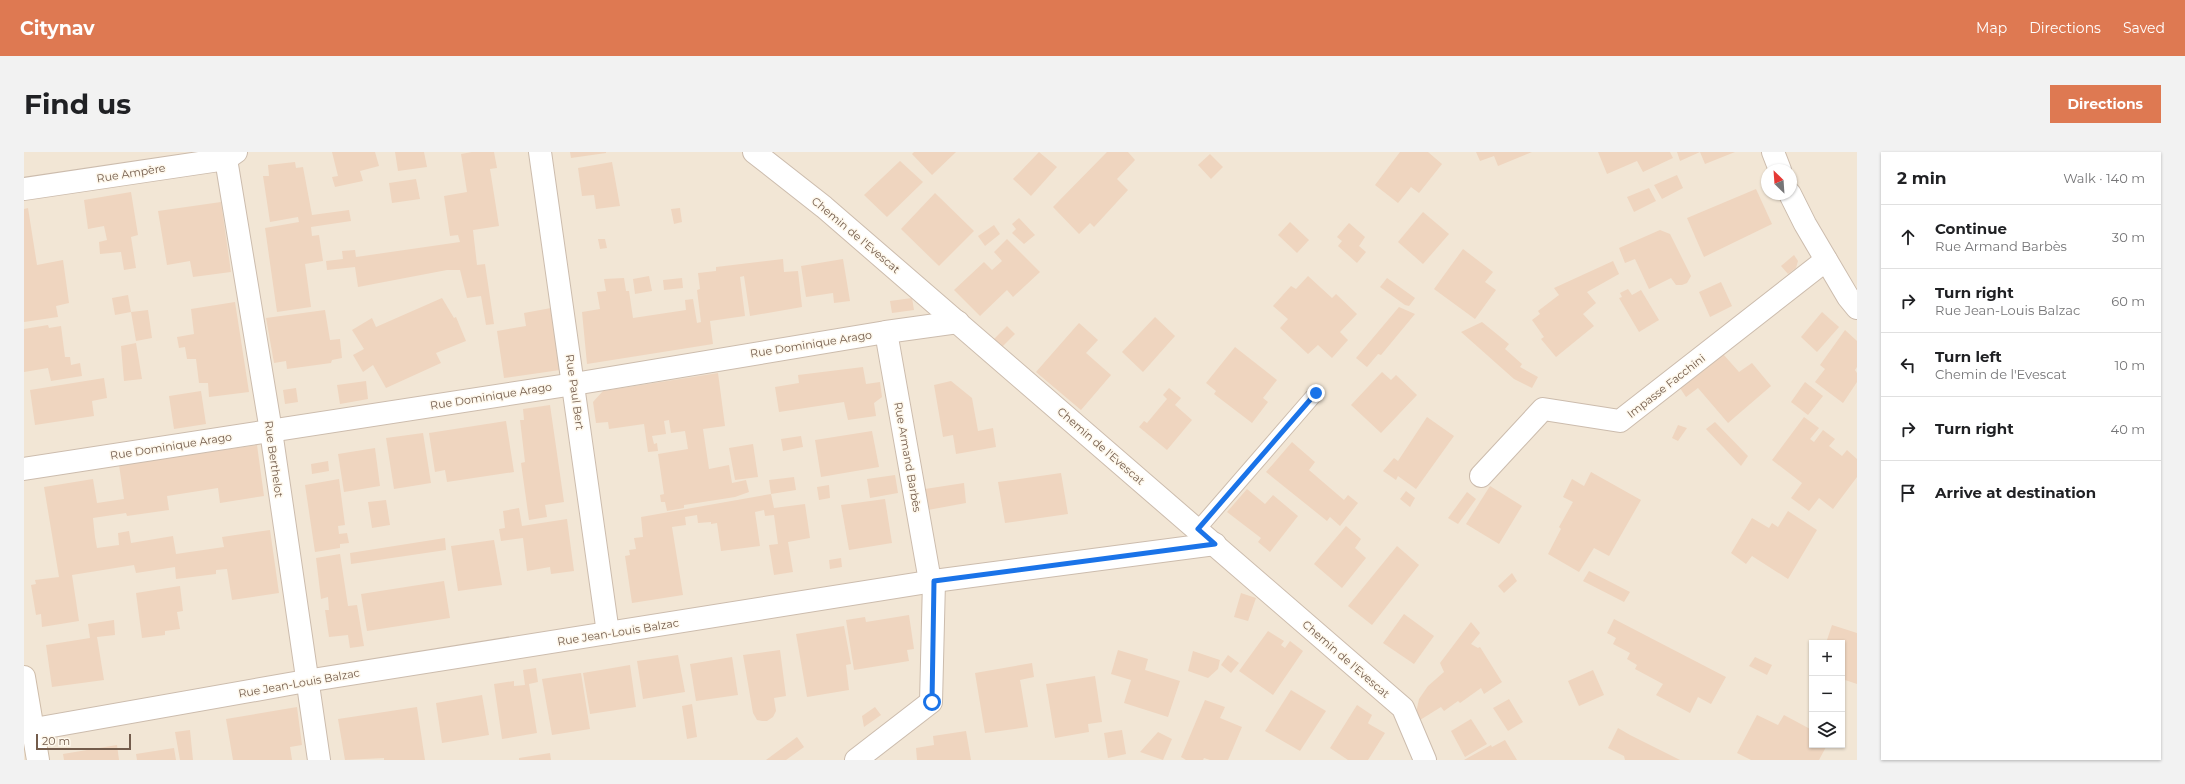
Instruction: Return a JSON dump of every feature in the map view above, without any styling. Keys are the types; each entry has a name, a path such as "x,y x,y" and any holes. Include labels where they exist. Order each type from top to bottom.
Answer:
{"street":[{"name":"Rue Paul Bert","path":"540,152 608,633"},
{"name":"Chemin de l'Evescat","path":"754,152 824,208 958,322 1403,708 1425,760"},
{"path":"1773,152 1778,164"},
{"name":"Rue Ampère","path":"24,189 231,155"},
{"name":"Rue Berthelot","path":"231,155 318,760"},
{"path":"1793,200 1848,298 1857,308"},
{"name":"Impasse Facchini","path":"1481,476 1543,409 1620,421 1826,260"},
{"name":"Rue Dominique Arago","path":"24,469 574,384 886,332 958,322"},
{"name":"Rue Armand Barbès","path":"856,760 932,702 932,581 886,332"},
{"name":"Rue Jean-Louis Balzac","path":"28,731 306,681 932,581 1215,544"},
{"path":"24,677 28,731 38,760"}],"lane":[{"path":"1198,529 1316,393"}],"shaded area":[{"path":"24,152 1857,152 1857,760 24,760"}],"building":[{"path":"332,152 375,152 379,166 360,171 363,181 335,187 332,177 338,176"},
{"path":"395,152 424,152 427,167 398,171"},
{"path":"472,152 494,152 497,168 490,169 499,226 473,230 477,265 485,264 494,324 486,325 481,296 467,298 460,270 447,270 358,287 355,267 327,270 326,261 343,259 342,251 355,250 356,257 460,242 458,235 450,236 444,196 467,192 461,154"},
{"path":"570,152 606,152 606,153 571,158"},
{"path":"914,152 956,152 932,175 912,154"},
{"path":"1039,152 1057,167 1031,196 1013,179"},
{"path":"1107,152 1128,152 1135,160 1117,179 1128,190 1094,227 1090,223 1079,234 1053,207"},
{"path":"1400,152 1428,152 1442,164 1419,193 1411,187 1398,203 1375,185"},
{"path":"1476,152 1532,152 1498,166 1494,156 1480,161"},
{"path":"1598,152 1670,152 1673,158 1643,172 1637,161 1607,174"},
{"path":"1677,152 1700,152 1680,161"},
{"path":"1700,152 1735,152 1705,164"},
{"path":"1210,154 1223,167 1211,179 1198,165"},
{"path":"900,161 923,182 887,217 864,195"},
{"path":"295,162 296,168 303,167 312,215 349,210 351,221 311,227 312,236 319,235 323,261 305,264 311,307 277,312 265,228 299,222 298,217 270,222 263,176 269,176 268,165"},
{"path":"612,162 620,206 596,209 594,195 582,196 578,168"},
{"path":"1677,175 1683,188 1662,199 1654,185"},
{"path":"416,179 420,199 392,203 389,183"},
{"path":"1649,188 1656,201 1634,212 1627,197"},
{"path":"1756,189 1772,224 1704,257 1687,218"},
{"path":"131,192 138,235 131,237 136,268 124,270 121,252 100,254 99,242 107,240 104,226 88,229 84,200"},
{"path":"935,193 974,231 939,266 901,229"},
{"path":"221,202 231,272 193,277 190,261 167,265 158,211"},
{"path":"28,208 37,265 63,260 69,303 56,306 58,317 24,322 24,209"},
{"path":"680,208 682,222 674,224 671,209"},
{"path":"1423,212 1449,234 1423,264 1398,242"},
{"path":"1019,218 1035,235 1024,244 1012,233 1016,229 1012,224"},
{"path":"1290,222 1309,240 1297,253 1278,235"},
{"path":"1349,223 1365,237 1359,246 1366,252 1357,263 1338,246 1342,241 1337,237"},
{"path":"994,225 1000,234 985,246 978,236"},
{"path":"1660,230 1670,234 1691,276 1687,283 1682,285 1676,285 1671,278 1649,289 1635,259 1625,263 1619,248"},
{"path":"598,239 605,239 607,248 600,249"},
{"path":"1007,239 1040,272 1013,297 1007,290 980,316 954,290 984,262 992,270 1002,261 994,252"},
{"path":"1463,249 1493,272 1485,282 1496,290 1475,319 1434,289"},
{"path":"1794,255 1798,261 1796,268 1788,274 1781,266"},
{"path":"783,259 784,272 798,271 802,307 750,316 744,276 740,277 745,316 710,321 713,344 587,364 582,312 600,309 597,292 606,291 604,279 624,278 626,291 629,291 633,318 686,310 685,300 693,299 697,323 701,322 697,290 700,289 698,273 716,271 716,267"},
{"path":"843,259 850,301 834,303 833,293 806,297 801,266"},
{"path":"1613,261 1619,274 1587,292 1596,303 1583,314 1594,326 1556,357 1541,339 1544,337 1532,320 1540,314 1538,311 1559,295 1554,288"},
{"path":"649,276 652,291 635,294 633,279"},
{"path":"1308,276 1332,298 1336,294 1357,314 1340,332 1348,340 1332,358 1318,345 1308,354 1280,328 1288,319 1273,306 1291,286 1296,289"},
{"path":"682,278 683,288 664,290 663,280"},
{"path":"1387,278 1415,298 1409,306 1405,305 1380,287"},
{"path":"1721,282 1732,306 1710,317 1699,292"},
{"path":"1628,289 1632,295 1641,290 1659,320 1639,332 1619,298 1622,297 1620,293"},
{"path":"128,295 131,312 115,315 112,298"},
{"path":"442,298 454,318 456,317 466,341 436,353 441,363 386,388 373,365 363,372 353,355 364,349 352,330 372,318 376,327"},
{"path":"912,298 914,310 892,313 890,301"},
{"path":"235,302 249,392 209,397 208,383 199,383 196,359 187,359 185,347 179,348 177,337 194,334 191,309"},
{"path":"1399,307 1415,314 1381,355 1378,354 1367,367 1356,358"},
{"path":"551,308 560,370 504,378 497,331 526,326 524,313"},
{"path":"148,310 152,338 136,341 131,312"},
{"path":"325,310 330,340 340,339 342,358 332,360 331,363 287,369 286,361 274,363 266,318"},
{"path":"1822,312 1839,327 1817,352 1801,337"},
{"path":"1155,317 1175,336 1143,372 1122,352"},
{"path":"1482,322 1509,344 1505,349 1522,364 1520,367 1538,377 1532,388 1514,379 1461,332"},
{"path":"1079,323 1098,340 1086,353 1111,375 1081,410 1036,372"},
{"path":"48,325 49,328 61,326 65,357 70,357 71,365 80,363 82,376 51,381 48,368 24,372 24,329"},
{"path":"1007,326 1015,334 1002,347 994,339"},
{"path":"1845,330 1857,341 1857,367 1855,370 1857,373 1857,382 1843,403 1815,382 1825,369 1820,365"},
{"path":"136,343 142,379 124,381 121,346"},
{"path":"1235,347 1277,380 1263,398 1268,402 1252,423 1214,394 1216,391 1206,383"},
{"path":"1723,354 1739,372 1752,363 1771,386 1728,423 1698,388 1686,397 1678,385 1693,373 1695,377"},
{"path":"863,367 866,384 880,382 882,397 874,403 876,416 848,420 844,402 779,412 775,387 799,383 798,375"},
{"path":"1382,372 1391,380 1396,375 1417,395 1381,433 1351,405"},
{"path":"718,373 725,426 703,429 709,469 729,465 732,483 746,480 749,492 735,497 684,505 684,508 667,511 665,502 661,502 660,495 664,494 658,454 688,449 685,431 671,433 669,420 664,421 666,434 652,436 654,444 657,443 658,451 648,452 644,424 609,429 608,422 596,423 593,402 603,391"},
{"path":"104,378 107,398 92,401 94,416 35,425 30,390"},
{"path":"366,381 368,399 340,404 337,385"},
{"path":"951,381 972,398 978,431 993,428 996,447 956,454 953,435 943,437 934,385"},
{"path":"1805,382 1823,396 1808,415 1791,402"},
{"path":"296,388 298,402 285,404 283,390"},
{"path":"1169,388 1181,398 1175,405 1192,420 1167,450 1139,427 1144,421 1147,423 1167,399 1163,395"},
{"path":"201,391 206,424 174,429 169,396"},
{"path":"550,405 564,502 545,505 547,517 529,520 521,463 525,462 520,420 524,420 523,409"},
{"path":"1427,417 1454,436 1416,489 1398,476 1396,480 1383,471 1394,458 1398,461"},
{"path":"1804,417 1819,428 1810,439 1814,442 1823,430 1835,439 1829,446 1842,456 1847,450 1857,459 1857,477 1833,509 1819,498 1809,511 1791,498 1802,483 1772,460"},
{"path":"506,421 514,472 447,482 445,470 435,472 429,433"},
{"path":"1715,422 1748,456 1741,466 1706,429"},
{"path":"1678,425 1687,428 1678,441 1672,438"},
{"path":"872,431 879,467 821,477 815,440"},
{"path":"423,433 431,483 394,489 386,438"},
{"path":"801,436 803,447 783,451 781,439"},
{"path":"1292,442 1315,462 1309,470 1344,500 1348,495 1358,503 1340,526 1330,517 1327,521 1266,472"},
{"path":"753,444 758,477 735,480 729,448"},
{"path":"257,445 264,496 220,503 218,488 167,496 169,510 127,516 126,513 93,518 95,537 97,548 119,545 118,533 129,531 131,543 173,536 176,554 224,547 222,537 270,530 279,593 232,600 227,569 216,570 216,574 176,579 175,567 136,573 134,565 72,575 79,621 42,627 41,614 36,615 31,585 36,584 35,580 59,577 44,487 93,479 97,503 124,499 119,465"},
{"path":"375,448 380,486 344,492 338,454"},
{"path":"328,461 329,471 312,474 311,464"},
{"path":"1591,472 1641,500 1609,556 1594,548 1579,572 1548,554 1561,529 1559,527 1573,502 1563,497 1572,479 1584,486"},
{"path":"1061,473 1068,514 1005,523 998,482"},
{"path":"895,475 898,493 870,498 867,479"},
{"path":"794,477 796,490 771,494 769,480"},
{"path":"339,479 345,525 338,526 339,534 347,533 349,543 340,544 340,548 315,552 305,485"},
{"path":"964,483 966,503 928,510 925,489"},
{"path":"829,485 830,498 819,500 817,487"},
{"path":"1490,486 1522,506 1499,544 1466,524"},
{"path":"1247,489 1265,504 1273,495 1298,516 1270,552 1258,542 1261,538 1227,512"},
{"path":"1406,491 1415,498 1410,507 1400,499"},
{"path":"1467,492 1476,499 1458,524 1448,518"},
{"path":"771,494 774,508 805,504 810,538 788,542 793,572 774,575 769,545 778,544 774,515 765,516 764,510 755,512 760,546 721,551 717,523 698,523 697,515 685,517 686,525 672,527 683,595 632,603 625,556 630,555 629,550 636,549 634,538 643,537 641,517"},
{"path":"885,499 892,543 849,550 841,505"},
{"path":"386,500 390,525 372,528 368,502"},
{"path":"519,508 522,526 567,519 574,571 551,574 550,567 527,571 523,538 501,541 499,529 505,528 503,511"},
{"path":"1788,511 1817,530 1788,579 1752,556 1746,564 1731,553 1752,518 1769,528 1772,523 1778,527"},
{"path":"1346,526 1361,539 1355,548 1366,558 1342,588 1314,564"},
{"path":"445,538 446,550 351,564 350,553"},
{"path":"494,540 502,585 458,591 451,546"},
{"path":"1397,546 1419,565 1372,625 1348,606"},
{"path":"340,554 348,606 357,605 364,646 350,648 348,635 329,637 325,610 329,610 328,597 321,599 316,558"},
{"path":"841,558 842,567 830,569 829,560"},
{"path":"1589,571 1630,592 1624,602 1583,581"},
{"path":"1512,573 1517,581 1504,593 1498,586"},
{"path":"444,581 450,618 367,631 361,594"},
{"path":"180,586 183,611 177,612 180,629 165,631 165,635 142,638 136,593"},
{"path":"1241,593 1256,598 1248,621 1234,617"},
{"path":"1404,614 1434,636 1414,664 1383,643"},
{"path":"909,615 914,649 907,650 909,661 854,670 846,620 865,617 866,622"},
{"path":"1614,619 1726,677 1711,704 1698,697 1690,713 1656,695 1663,684 1635,669 1637,665 1627,659 1630,653 1613,644 1616,638 1607,633"},
{"path":"114,620 115,635 97,637 104,680 52,687 46,645 90,638 88,624"},
{"path":"1471,622 1480,633 1471,644 1478,648 1480,647 1502,682 1484,694 1481,688 1460,703 1458,701 1444,711 1441,707 1420,720 1416,713 1419,699 1428,686 1444,672 1440,663"},
{"path":"1832,625 1857,633 1857,684 1845,680 1845,640 1827,640"},
{"path":"844,626 851,664 846,665 849,690 807,697 796,634"},
{"path":"1268,631 1284,641 1281,645 1285,648 1290,641 1303,651 1273,695 1239,671"},
{"path":"780,650 786,696 774,698 776,711 773,717 767,721 757,720 753,713 743,655"},
{"path":"1118,650 1148,659 1145,670 1180,681 1168,717 1124,703 1131,680 1111,674"},
{"path":"1193,651 1220,660 1218,669 1208,678 1188,671"},
{"path":"678,655 685,692 643,699 637,661"},
{"path":"1228,655 1239,663 1231,673 1221,665"},
{"path":"732,657 738,695 696,701 690,664"},
{"path":"1755,657 1772,665 1767,675 1749,666"},
{"path":"1032,663 1034,677 1020,680 1028,727 985,733 975,673"},
{"path":"630,665 636,707 590,714 583,673"},
{"path":"536,668 538,682 529,684 537,733 502,739 494,684 514,681 514,686 525,685 523,670"},
{"path":"1593,670 1604,695 1579,706 1568,681"},
{"path":"581,673 590,729 552,735 542,679"},
{"path":"1095,676 1102,722 1088,724 1089,732 1055,738 1046,684"},
{"path":"1291,690 1326,711 1300,751 1265,731"},
{"path":"482,695 489,735 442,743 436,703"},
{"path":"1509,699 1523,722 1508,731 1493,708"},
{"path":"1205,700 1225,707 1220,718 1242,727 1228,760 1210,760 1204,758 1203,760 1186,760 1181,757"},
{"path":"692,704 697,737 687,739 682,706"},
{"path":"1357,705 1372,715 1368,723 1369,724 1385,733 1368,760 1348,760 1330,748"},
{"path":"297,707 302,745 290,747 292,760 233,760 226,719"},
{"path":"417,707 425,760 384,760 384,758 345,760 338,719"},
{"path":"875,707 881,715 864,727 862,716"},
{"path":"1757,715 1778,725 1784,715 1809,728 1809,748 1825,748 1819,760 1751,760 1737,753"},
{"path":"1471,719 1487,744 1465,757 1451,731"},
{"path":"1618,728 1680,760 1625,760 1624,756 1608,748"},
{"path":"190,730 193,760 180,760 175,732"},
{"path":"1122,730 1126,754 1108,758 1104,733"},
{"path":"966,731 971,760 917,760 916,748 934,745 933,736"},
{"path":"1158,732 1172,739 1163,760 1140,752"},
{"path":"797,737 804,747 786,760 766,760"},
{"path":"1505,740 1517,760 1464,760 1491,745 1492,747"},
{"path":"117,745 119,760 64,760 63,754"},
{"path":"174,748 176,760 137,760 136,754"},
{"path":"550,753 551,760 519,760 519,758"}],"route":[{"path":"932,702 934,581 1215,544 1198,529 1316,393"}]}
